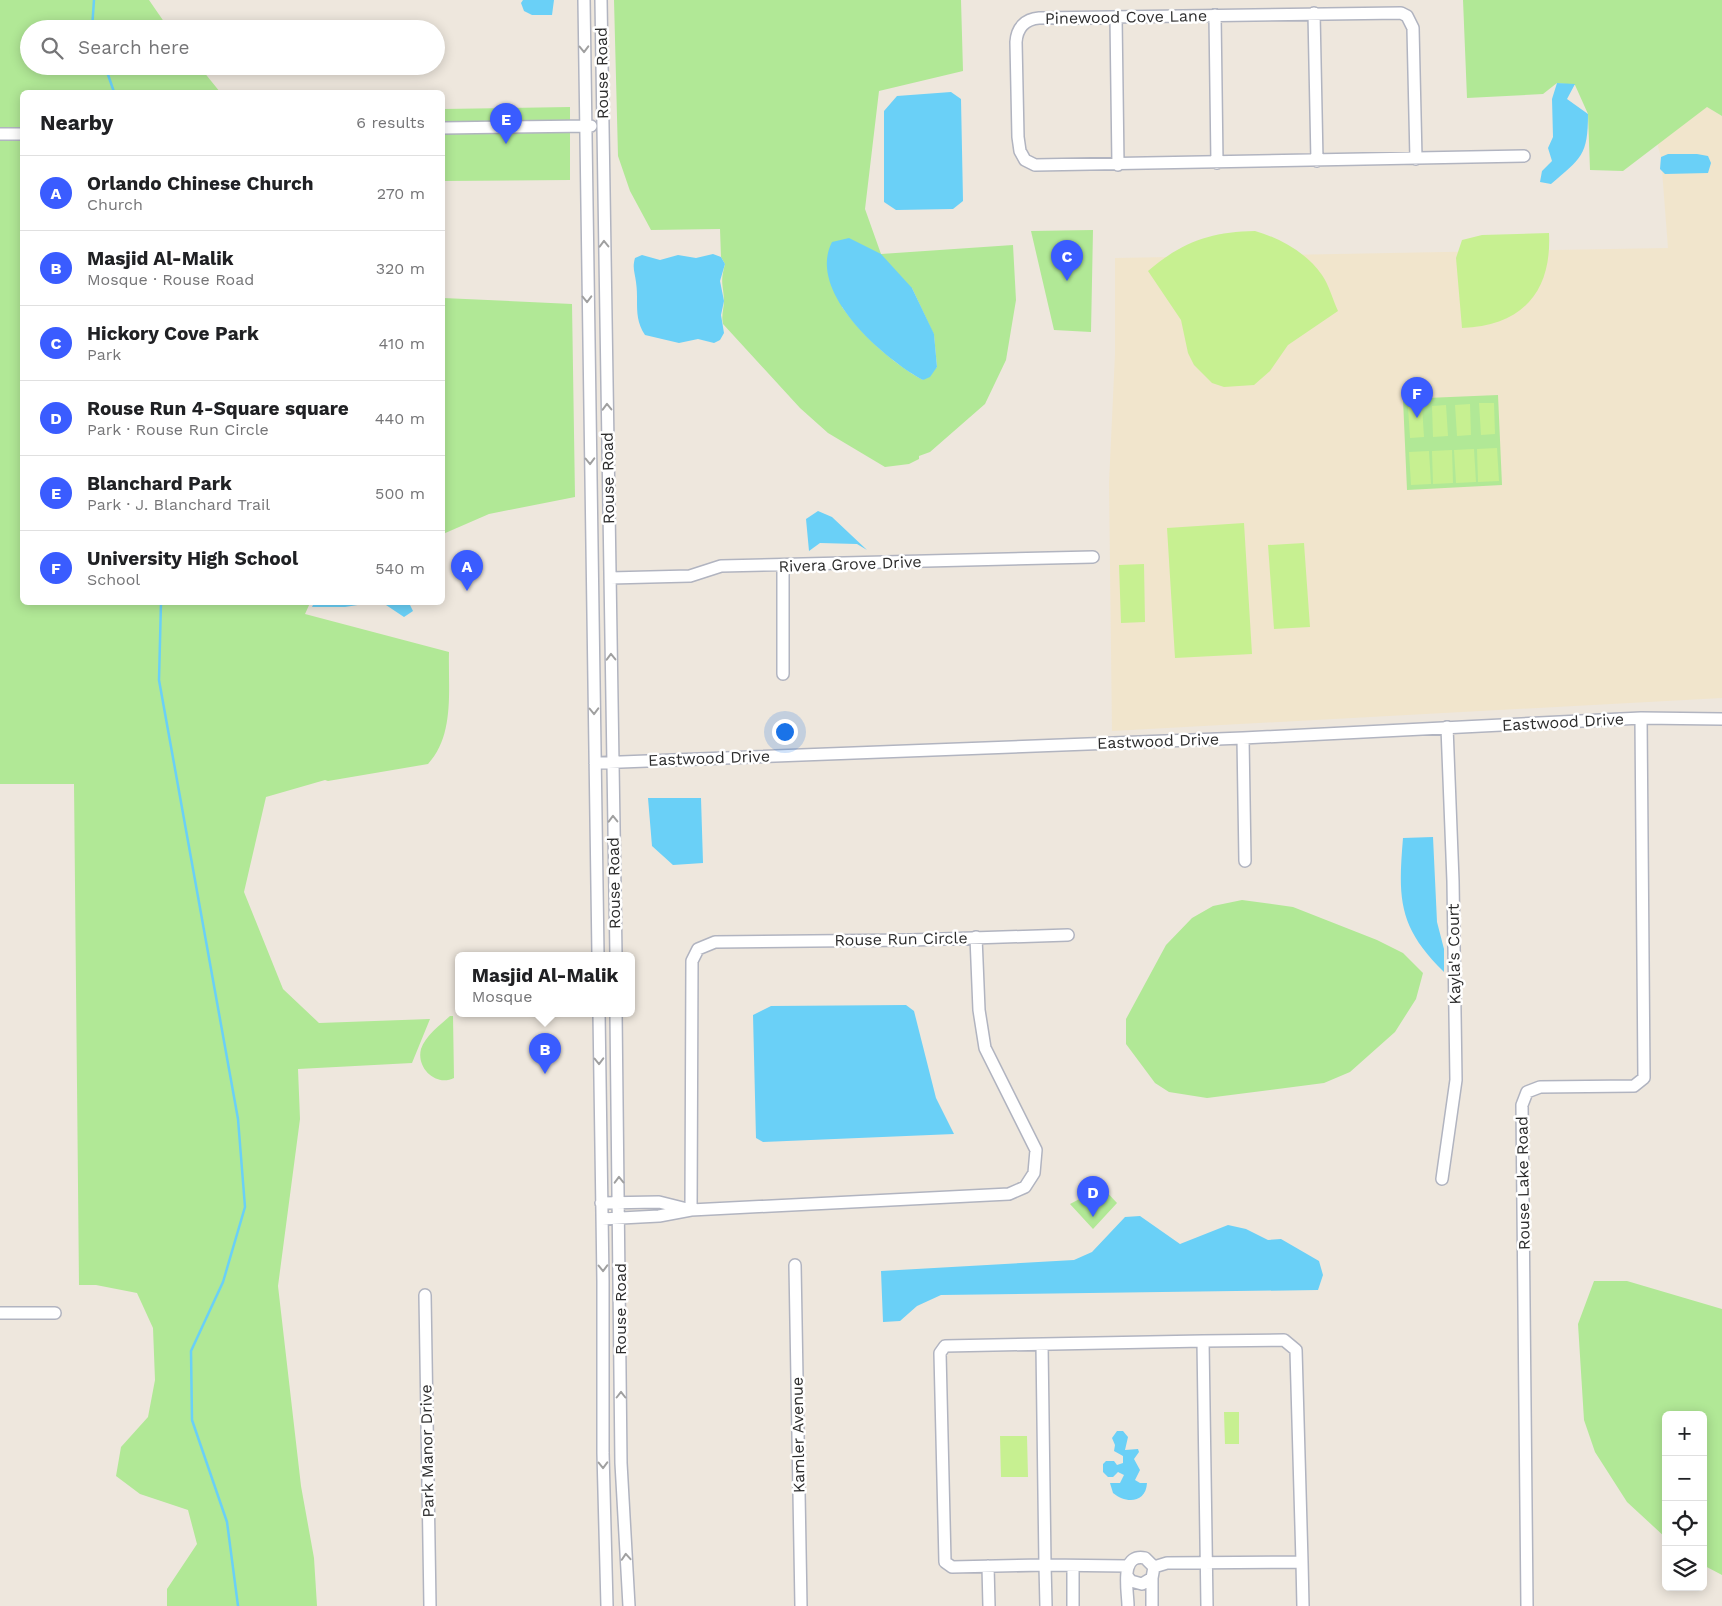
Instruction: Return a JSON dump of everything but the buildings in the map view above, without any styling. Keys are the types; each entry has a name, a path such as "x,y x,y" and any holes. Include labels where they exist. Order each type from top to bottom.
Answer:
{"street":[{"name":"Rouse Road","path":"584,0 598,952"},
{"name":"Rouse Road","path":"601,0 616,952"},
{"name":"Pinewood Cove Lane","path":"1416,159 1413,28 1407,16 1381,6 1314,13 1029,20 1018,31 1016,42 1018,137 1020,151 1025,160 1030,164 1042,166 1118,165 1416,159 1524,156"},
{"path":"1314,13 1317,161"},
{"path":"1216,15 1217,163"},
{"path":"1116,17 1118,165"},
{"path":"445,128 603,126"},
{"path":"0,134 20,134"},
{"name":"Rivera Grove Drive","path":"610,578 690,576 721,566 1093,557"},
{"path":"783,566 783,674"},
{"name":"Eastwood Drive","path":"595,763 1243,738 1641,718 1722,719"},
{"name":"Rouse Lake Road","path":"1527,1606 1522,1105 1527,1092 1540,1087 1634,1086 1644,1078 1641,718"},
{"name":"Kayla's Court","path":"1442,1180 1456,1080 1453,881 1448,727"},
{"path":"1243,738 1245,861"},
{"path":"976,937 1068,934"},
{"name":"Rouse Run Circle","path":"602,1219 659,1216 691,1210 1009,1194 1025,1187 1034,1173 1036,1150 985,1048 979,1010 976,937 910,940 715,942 698,949 692,961 691,1210"},
{"name":"Rouse Road","path":"599,1017 602,1203 602,1453 608,1606"},
{"name":"Rouse Road","path":"616,1017 621,1463 628,1606"},
{"path":"659,1202 659,1216"},
{"name":"Rouse Run Circle","path":"602,1203 659,1202 691,1210"},
{"name":"Kamler Avenue","path":"795,1265 801,1606"},
{"name":"Park Manor Drive","path":"425,1295 430,1606"},
{"path":"0,1313 55,1313"},
{"path":"1127,1572 1045,1565 948,1566 944,1558 940,1353 945,1346 1284,1340 1296,1350 1303,1606"},
{"path":"1203,1341 1207,1606"},
{"path":"1042,1345 1046,1606"},
{"path":"1128,1606 1127,1572 1130,1561 1140,1557 1149,1560 1153,1573 1152,1606"},
{"path":"1127,1572 1132,1582 1142,1584 1153,1573 1168,1563 1302,1562"},
{"path":"988,1566 989,1606"},
{"path":"1072,1566 1073,1606"}],"shaded area":[{"path":"1707,107 1722,116 1722,698 1112,731 1109,483 1115,354 1115,258 1668,248 1661,157 1652,125"}],"green space":[{"path":"0,0 149,0 163,20 20,20 20,75 206,75 218,90 20,90 20,605 309,605 305,614 449,652 449,696 446,726 437,752 428,764 325,780 266,797 244,892 283,989 319,1023 430,1019 412,1063 298,1069 300,1119 278,1286 301,1486 314,1558 317,1606 167,1606 167,1589 197,1544 188,1510 140,1494 116,1476 121,1447 148,1417 155,1380 153,1328 137,1293 96,1285 79,1285 74,784 0,784"},
{"path":"614,0 961,0 963,71 879,91 865,209 881,254 1013,245 1016,300 1006,360 985,404 930,452 919,456 919,459 909,464 885,467 828,433 800,408 723,324 724,300 722,279 725,264 721,257 720,229 651,230 630,191 618,156","holes":["912,288 934,335 937,367 923,380 878,348 842,307"]},
{"path":"1463,0 1722,0 1722,116 1707,107 1623,171 1590,170 1588,114 1575,85 1557,83 1543,94 1467,98"},
{"path":"570,107 570,180 445,181 445,109"},
{"path":"1093,230 1091,332 1054,330 1031,231"},
{"path":"1255,231 1283,242 1309,260 1324,279 1338,311 1288,345 1270,371 1254,385 1224,387 1212,383 1194,365 1188,353 1181,320 1148,271 1173,253 1197,240 1210,236"},
{"path":"1549,233 1549,254 1545,272 1539,288 1529,302 1517,313 1501,321 1483,326 1462,328 1456,258 1462,240 1482,235"},
{"path":"445,298 572,304 575,497 489,514 445,533"},
{"path":"1498,395 1502,485 1407,490 1403,399"},
{"path":"1479,403 1494,403 1495,434 1481,435"},
{"path":"1470,404 1471,435 1457,436 1455,405"},
{"path":"1446,405 1448,436 1433,437 1432,406"},
{"path":"1422,406 1424,437 1410,438 1408,407"},
{"path":"1497,448 1499,481 1478,482 1477,449"},
{"path":"1474,449 1476,482 1456,483 1454,450"},
{"path":"1452,450 1453,483 1433,484 1432,451"},
{"path":"1429,451 1431,484 1411,485 1409,452"},
{"path":"1244,523 1252,654 1175,658 1167,528"},
{"path":"1304,543 1310,627 1274,629 1268,545"},
{"path":"1144,564 1145,622 1121,623 1119,565"},
{"path":"1242,900 1293,907 1377,940 1403,953 1423,973 1416,999 1395,1032 1350,1072 1324,1083 1207,1098 1169,1092 1155,1083 1126,1044 1126,1019 1166,945 1192,918 1213,906"},
{"path":"450,1016 453,1016 454,1078 441,1080 434,1078 424,1069 420,1056 423,1044 429,1035"},
{"path":"1102,1187 1117,1203 1093,1229 1070,1204"},
{"path":"1594,1281 1627,1281 1722,1309 1722,1575 1707,1567 1707,1411 1662,1411 1662,1534 1627,1502 1595,1452 1584,1420 1578,1324"},
{"path":"1224,1412 1239,1412 1239,1444 1225,1444"},
{"path":"1000,1436 1027,1436 1028,1477 1001,1477"}],"water":[{"path":"523,0 554,0 552,15 532,15 524,11 521,3"},
{"path":"1557,83 1575,84 1567,99 1588,114 1588,128 1581,155 1576,162 1551,184 1540,182 1542,171 1552,161 1548,148 1553,137 1552,99"},
{"path":"951,92 961,99 963,201 953,209 896,210 884,202 884,111 897,96"},
{"path":"1668,154 1708,156 1711,163 1708,173 1665,174 1660,169 1661,157"},
{"path":"849,238 881,254 912,288 934,334 937,367 930,377 923,380 889,357 853,322 839,302 830,282 827,261 832,242"},
{"path":"713,254 721,257 725,264 720,281 724,301 721,315 724,333 720,340 714,343 698,339 679,343 645,335 638,316 634,268 635,258 642,255 660,260 678,255 696,258"},
{"path":"818,511 832,517 867,550 857,544 820,543 809,551 806,519"},
{"path":"313,605 358,605 345,607 312,607"},
{"path":"386,605 410,605 413,611 404,617"},
{"path":"648,798 701,798 703,863 673,865 652,846"},
{"path":"1433,837 1437,922 1444,949 1444,972 1417,941 1404,911 1402,895 1401,859 1403,838"},
{"path":"906,1005 914,1011 936,1098 954,1134 763,1142 756,1138 753,1015 771,1006"},
{"path":"1140,1216 1180,1244 1228,1225 1246,1229 1268,1240 1281,1239 1319,1261 1323,1275 1318,1290 941,1295 917,1306 900,1321 883,1322 881,1271 1074,1260 1092,1252 1125,1217"},
{"path":"1117,1431 1123,1431 1128,1437 1125,1450 1138,1449 1139,1452 1134,1459 1140,1470 1135,1480 1140,1483 1147,1483 1143,1495 1134,1500 1118,1497 1113,1493 1110,1483 1120,1483 1124,1475 1118,1472 1113,1477 1108,1477 1103,1472 1103,1464 1106,1461 1114,1461 1117,1465 1123,1463 1123,1456 1114,1451 1115,1445 1112,1438"}],"waterway":[{"path":"93,20 94,0"},
{"path":"108,75 113,90"},
{"path":"161,605 159,680 238,1119 245,1207 223,1282 191,1351 192,1420 227,1522 238,1606"}],"place":[{"name":"Blanchard Park","path":"506,144"},
{"name":"Hickory Cove Park","path":"1067,281"},
{"name":"University High School","path":"1417,418"},
{"name":"Orlando Chinese Church","path":"467,591"},
{"name":"Masjid Al-Malik","path":"545,1074"},
{"name":"Rouse Run 4-Square square","path":"1093,1217"}]}
